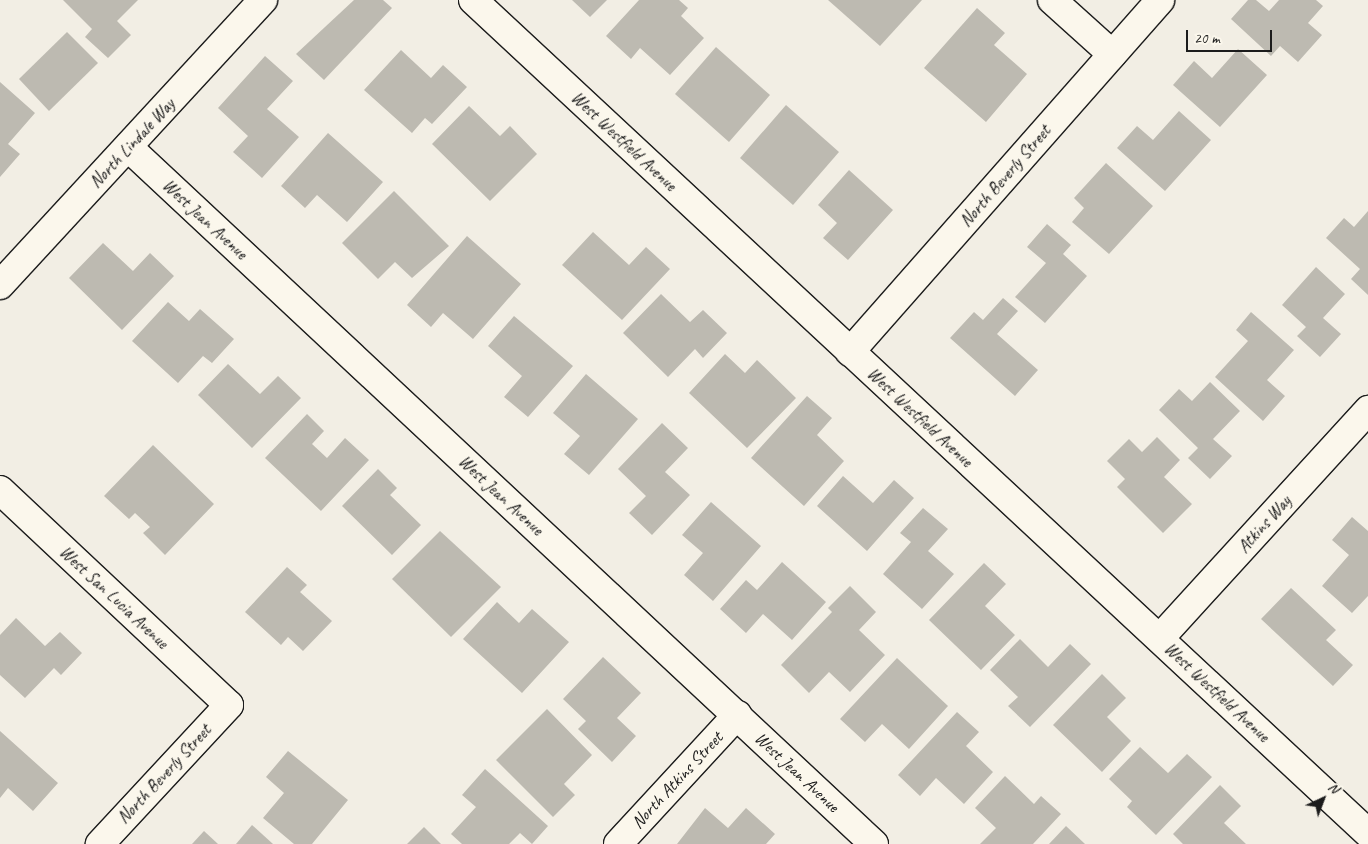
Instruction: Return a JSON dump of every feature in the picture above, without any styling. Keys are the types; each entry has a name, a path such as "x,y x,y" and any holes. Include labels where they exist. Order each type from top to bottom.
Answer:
{"street":[{"name":"North Lindale Way","path":"0,285 263,0"},
{"name":"West Westfield Avenue","path":"473,0 1368,833"},
{"path":"1052,0 1112,54"},
{"name":"North Beverly Street","path":"850,352 1160,0"},
{"name":"West Jean Avenue","path":"128,147 874,844"},
{"name":"Atkins Way","path":"1160,638 1368,410"},
{"name":"West San Lucia Avenue","path":"0,490 229,705"},
{"name":"North Beverly Street","path":"100,844 229,705"},
{"name":"North Atkins Street","path":"618,844 737,715"}],"building":[{"path":"63,0 138,0 117,21 131,35 108,58 85,37 92,29"},
{"path":"354,0 383,0 392,8 324,80 296,54"},
{"path":"572,0 607,0 590,17"},
{"path":"639,0 679,0 688,8 681,16 704,38 670,75 640,48 631,59 606,36"},
{"path":"828,0 922,0 880,46"},
{"path":"1248,0 1256,0 1269,11 1279,0 1316,0 1323,6 1308,23 1322,35 1298,62 1280,46 1271,56 1231,19"},
{"path":"977,8 1005,33 994,45 1027,74 986,122 924,68"},
{"path":"67,32 98,63 49,111 19,79"},
{"path":"716,47 770,95 729,142 675,94"},
{"path":"1238,49 1267,75 1220,127 1173,85 1194,61 1212,78"},
{"path":"401,50 431,78 443,65 467,87 432,124 425,118 412,133 364,90"},
{"path":"265,56 293,81 267,109 299,137 262,178 233,152 248,136 218,108"},
{"path":"0,82 35,113 8,144 20,154 0,177"},
{"path":"786,105 839,152 793,205 740,158"},
{"path":"469,106 500,136 510,126 537,154 490,201 432,144"},
{"path":"1179,111 1211,140 1165,191 1117,148 1137,126 1153,140"},
{"path":"328,133 383,182 347,222 317,195 305,208 281,186"},
{"path":"1106,163 1153,206 1109,254 1072,222 1084,208 1074,198"},
{"path":"849,170 893,210 848,260 823,238 837,223 818,205"},
{"path":"394,191 449,246 412,278 395,262 378,279 342,243"},
{"path":"1368,211 1368,295 1351,279 1360,269 1326,238 1344,218 1354,227"},
{"path":"1047,224 1071,245 1063,254 1087,276 1045,323 1015,297 1046,263 1027,247"},
{"path":"593,232 629,265 646,247 670,269 622,320 562,265"},
{"path":"467,236 521,284 473,339 443,313 431,327 407,305"},
{"path":"103,243 133,271 150,253 174,276 122,330 69,278"},
{"path":"1316,267 1345,294 1323,318 1341,334 1320,357 1297,336 1306,327 1282,305"},
{"path":"661,294 690,322 703,310 727,333 703,358 695,349 668,377 623,333"},
{"path":"1003,298 1018,311 997,334 1038,370 1015,396 950,338 974,312 983,320"},
{"path":"168,302 189,321 200,309 234,339 212,363 203,356 178,383 132,341"},
{"path":"1251,312 1294,350 1267,380 1285,396 1263,421 1215,377 1248,341 1236,330"},
{"path":"514,316 573,366 528,417 504,397 522,376 488,346"},
{"path":"725,354 745,373 757,360 796,398 747,448 689,393"},
{"path":"228,364 260,394 278,376 301,398 252,448 198,395"},
{"path":"586,374 638,419 589,475 564,454 580,436 553,413"},
{"path":"1210,382 1240,411 1213,439 1232,456 1210,479 1188,458 1198,448 1159,410 1179,389 1192,401"},
{"path":"807,396 832,418 817,435 844,461 804,506 751,458"},
{"path":"307,414 324,431 312,444 327,458 345,438 369,460 321,511 265,458"},
{"path":"662,423 688,448 665,472 690,495 652,535 629,513 646,496 618,469"},
{"path":"1157,437 1180,460 1164,477 1192,504 1163,533 1117,487 1125,479 1107,461 1129,439 1142,452"},
{"path":"153,445 214,504 165,555 143,533 150,527 135,513 129,519 104,496"},
{"path":"378,469 397,488 390,495 421,525 392,555 342,506"},
{"path":"843,476 873,503 894,480 914,498 867,551 817,506"},
{"path":"711,502 761,546 713,601 684,575 703,553 682,535"},
{"path":"923,508 948,529 928,551 954,574 922,609 883,574 911,542 900,533"},
{"path":"1352,517 1368,531 1368,596 1352,613 1322,586 1349,555 1332,540"},
{"path":"440,531 501,587 451,637 392,579"},
{"path":"782,562 826,602 792,640 763,614 746,633 720,609 746,580 757,590"},
{"path":"984,563 1006,584 985,606 1015,635 981,670 929,620"},
{"path":"287,567 307,585 300,592 332,621 303,651 288,637 281,645 245,612"},
{"path":"850,586 876,612 859,630 885,655 850,692 829,672 809,693 781,665 832,612 828,608"},
{"path":"1291,588 1336,630 1326,640 1353,665 1333,686 1261,619"},
{"path":"497,602 519,623 532,609 569,642 522,693 463,639"},
{"path":"16,618 45,646 60,632 82,653 61,675 54,668 25,698 0,675 0,635"},
{"path":"1020,639 1048,667 1070,644 1091,664 1030,727 1008,706 1018,697 990,670"},
{"path":"603,657 641,693 617,718 636,736 612,762 578,729 586,721 563,699"},
{"path":"897,658 948,706 909,749 882,724 865,742 840,719"},
{"path":"1102,674 1126,698 1107,717 1131,741 1102,772 1053,725"},
{"path":"547,709 592,755 564,784 575,795 553,817 496,760"},
{"path":"957,712 979,732 966,746 993,772 964,804 936,778 920,796 898,775"},
{"path":"0,731 58,783 33,811 8,788 0,798"},
{"path":"1140,747 1168,773 1187,754 1212,777 1156,835 1127,807 1132,801 1109,779"},
{"path":"288,751 348,800 312,844 294,844 263,818 284,793 266,777"},
{"path":"485,769 548,826 532,844 520,833 509,844 462,844 451,834 476,807 462,795"},
{"path":"1005,776 1034,804 1041,796 1061,814 1033,844 980,844 996,828 975,808"},
{"path":"1220,785 1241,806 1224,823 1246,844 1183,844 1173,834"},
{"path":"705,808 728,828 746,808 775,834 766,844 677,844"},
{"path":"252,825 273,844 236,844"},
{"path":"1066,826 1085,844 1049,844"},
{"path":"424,827 441,844 407,844"},
{"path":"204,831 218,844 192,844"}]}
